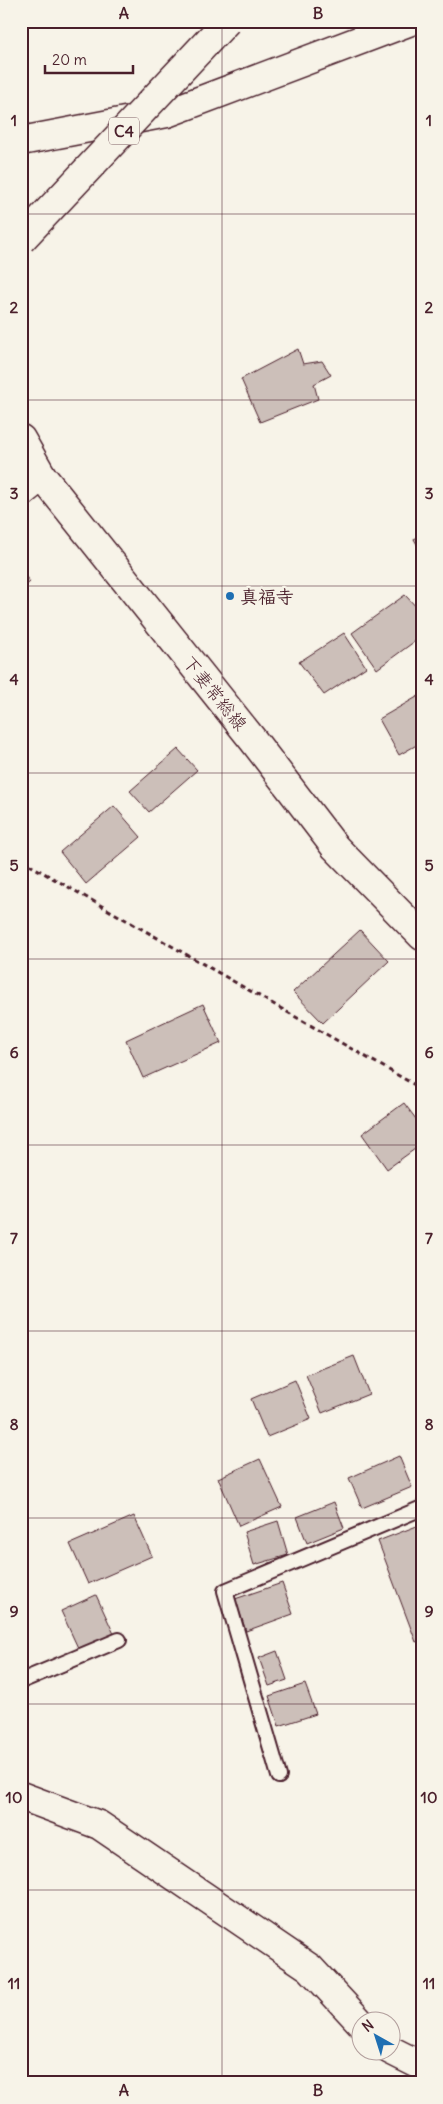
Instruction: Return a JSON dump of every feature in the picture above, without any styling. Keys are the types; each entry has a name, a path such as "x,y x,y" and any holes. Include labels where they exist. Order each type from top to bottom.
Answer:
{"main road":[{"name":"C4","path":"21,240 227,21"},
{"path":"21,141 167,113 411,21"},
{"name":"下妻常総線","path":"21,439 32,485 246,732 335,847 422,936"},
{"path":"21,1796 98,1825 310,1968 351,2012"},
{"path":"400,2055 422,2066"}],"lane":[{"path":"279,1776 225,1592 422,1508"},
{"path":"21,1681 119,1640"}],"path":[{"path":"21,860 422,1089"}],"building":[{"path":"298,349 303,364 322,361 331,375 314,384 318,399 260,422 241,379"},
{"path":"422,535 422,553 414,539"},
{"path":"21,571 30,582 21,590"},
{"path":"405,595 422,613 422,620 416,626 422,636 377,669 352,633"},
{"path":"344,633 366,667 324,695 299,662"},
{"path":"422,694 422,742 399,755 379,719"},
{"path":"178,749 197,770 149,812 130,791"},
{"path":"114,806 141,837 86,884 60,852"},
{"path":"360,930 389,961 323,1023 293,992"},
{"path":"203,1004 221,1043 143,1078 126,1040"},
{"path":"404,1103 422,1127 422,1144 387,1169 362,1134"},
{"path":"354,1356 369,1394 322,1413 306,1375"},
{"path":"295,1380 311,1419 267,1437 251,1399"},
{"path":"399,1456 412,1487 362,1508 349,1478"},
{"path":"260,1459 282,1507 239,1526 218,1478"},
{"path":"334,1502 344,1528 307,1543 297,1517"},
{"path":"134,1516 152,1556 88,1584 70,1544"},
{"path":"278,1521 288,1555 254,1565 244,1532"},
{"path":"422,1524 422,1640 416,1642 378,1541"},
{"path":"282,1583 293,1614 246,1631 235,1599"},
{"path":"96,1595 114,1634 79,1650 61,1611"},
{"path":"277,1651 287,1680 269,1686 259,1658"},
{"path":"305,1684 316,1714 279,1726 269,1696"}],"place":[{"name":"真福寺","path":"230,596"}]}
